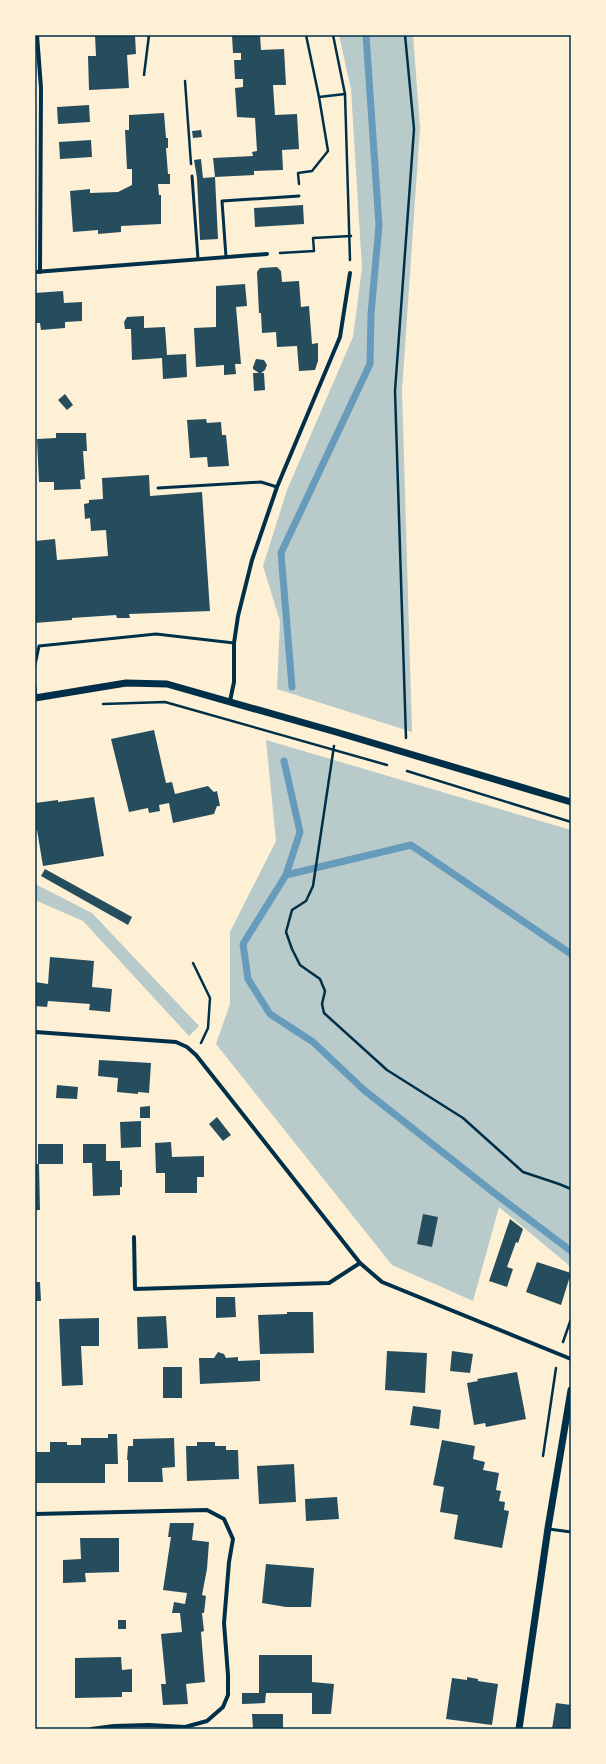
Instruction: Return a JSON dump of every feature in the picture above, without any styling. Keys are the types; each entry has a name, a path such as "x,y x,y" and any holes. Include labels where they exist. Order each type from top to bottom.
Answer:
{"street":[{"path":"37,35 41,88 40,272"},
{"path":"35,272 267,254"},
{"path":"230,701 234,682 234,643 238,616 252,560 277,487 340,337 350,273"},
{"path":"36,698 92,688 132,683 167,684 230,701 571,802"},
{"path":"35,1032 176,1042 187,1046 196,1055 360,1263 382,1282 571,1359"},
{"path":"134,1237 135,1289 329,1283 360,1263"},
{"path":"519,1729 548,1528 571,1390"},
{"path":"35,1514 207,1510 224,1519 233,1539 229,1562 224,1623 228,1695 223,1707 207,1721 186,1727 149,1725 114,1726 91,1729"}],"lane":[{"path":"192,176 198,259"},
{"path":"226,257 222,201 299,196"},
{"path":"158,488 261,482 277,487"},
{"path":"35,664 39,646 98,639 156,634 234,643"},
{"path":"35,687 36,698"},
{"path":"548,1528 571,1532"}],"path":[{"path":"144,75 149,35"},
{"path":"299,196 298,173 312,171 328,151 319,97 306,35"},
{"path":"332,35 345,94 351,236 350,273"},
{"path":"405,35 414,129 395,391 406,736"},
{"path":"186,80 192,176"},
{"path":"319,97 345,94"},
{"path":"267,254 314,251 313,238 351,236"},
{"path":"102,704 165,702 393,766"},
{"path":"336,732 313,886 306,902 292,910 286,932 300,965 320,979 325,991 322,1004 324,1013 387,1070 463,1118 523,1172 571,1189"},
{"path":"400,769 571,822"},
{"path":"192,962 210,998 208,1028 196,1055"},
{"path":"559,1354 571,1319"}],"shaded area":[{"path":"339,35 413,35 420,128 402,390 412,732 277,689 280,621 263,566 287,490 353,337 362,268 351,89"},
{"path":"266,740 571,830 571,1267 499,1207 473,1301 392,1265 216,1044 230,1004 230,932 276,841"},
{"path":"35,884 92,913 199,1026 189,1036 83,921 35,900"}],"building":[{"path":"95,35 135,35 136,54 127,55 129,88 89,90 88,56 96,56"},
{"path":"232,35 260,35 261,50 284,49 286,85 273,85 275,115 297,114 299,149 282,150 283,170 254,171 254,175 215,177 213,158 253,156 252,152 257,151 255,118 237,117 235,88 243,87 243,79 235,79 234,60 241,60 241,53 233,53"},
{"path":"89,105 90,122 58,124 57,107"},
{"path":"164,113 166,138 168,138 168,148 166,148 170,184 158,184 159,195 161,195 161,224 121,226 121,232 98,234 98,230 73,232 70,191 90,189 90,193 118,192 132,185 132,169 127,169 125,130 129,130 129,115"},
{"path":"201,130 202,137 193,138 192,131"},
{"path":"91,140 92,157 60,159 59,142"},
{"path":"201,159 203,178 215,177 218,239 200,240 197,178 194,160"},
{"path":"303,205 304,224 255,227 254,208"},
{"path":"277,267 281,271 282,282 299,281 301,307 309,306 312,344 318,343 318,361 315,370 299,371 297,346 277,347 276,332 262,333 261,313 259,313 257,272 260,268"},
{"path":"245,284 247,306 236,307 241,364 235,364 236,374 224,375 224,365 196,367 194,328 216,327 216,286"},
{"path":"63,291 64,303 82,302 82,321 65,322 65,328 41,330 40,323 35,323 35,293"},
{"path":"144,316 144,328 165,327 167,355 186,354 187,377 163,379 162,358 132,360 131,329 125,329 124,322 127,317"},
{"path":"256,359 264,360 267,365 265,370 261,373 264,373 265,390 254,391 253,373 259,373 253,369"},
{"path":"65,394 73,405 67,410 58,400"},
{"path":"206,419 207,423 221,422 222,435 226,435 229,466 208,467 207,457 190,458 187,420"},
{"path":"56,433 86,433 87,451 83,451 85,479 80,480 81,489 54,490 54,482 39,482 37,439 56,438"},
{"path":"149,475 150,496 202,492 210,611 129,614 130,618 117,618 116,615 72,618 72,620 35,623 35,541 55,539 57,560 108,556 106,530 91,531 90,518 85,519 84,504 89,503 89,500 103,499 102,478"},
{"path":"154,730 166,783 172,782 175,794 208,786 214,792 217,791 220,806 217,806 214,814 173,823 169,803 159,805 160,811 149,813 148,808 129,812 111,739"},
{"path":"94,797 104,856 43,866 37,830 35,831 35,803 58,800 58,802"},
{"path":"45,869 132,917 128,925 41,876"},
{"path":"50,957 94,961 92,987 112,989 110,1012 89,1010 90,1004 48,1001 47,1007 35,1006 35,982 48,984"},
{"path":"99,1060 151,1063 149,1093 138,1092 138,1094 117,1092 118,1078 98,1076"},
{"path":"57,1085 78,1087 77,1099 56,1098"},
{"path":"150,1106 150,1118 140,1118 140,1107"},
{"path":"217,1117 231,1135 223,1141 209,1124"},
{"path":"141,1121 141,1147 121,1148 120,1122"},
{"path":"171,1142 172,1157 204,1156 204,1177 197,1177 197,1193 165,1193 165,1173 156,1173 155,1143"},
{"path":"38,1144 63,1144 63,1164 39,1164 40,1210 35,1210 35,1164 38,1164"},
{"path":"83,1144 106,1144 106,1161 120,1161 120,1170 122,1170 122,1187 120,1187 120,1195 93,1196 92,1163 83,1163"},
{"path":"423,1214 438,1217 432,1247 417,1244"},
{"path":"510,1219 523,1229 518,1243 516,1242 507,1267 513,1269 507,1287 489,1281"},
{"path":"537,1262 571,1273 561,1305 526,1292"},
{"path":"35,1282 40,1282 41,1301 35,1301"},
{"path":"216,1297 235,1297 236,1317 216,1318"},
{"path":"287,1312 313,1312 314,1353 260,1354 258,1315 287,1314"},
{"path":"166,1316 168,1348 138,1349 137,1317"},
{"path":"99,1318 99,1346 81,1346 83,1385 62,1386 59,1319"},
{"path":"387,1351 427,1353 425,1393 385,1390"},
{"path":"452,1351 473,1354 470,1373 450,1371"},
{"path":"218,1352 224,1354 226,1358 238,1357 238,1361 260,1360 260,1381 200,1384 199,1358 214,1358"},
{"path":"163,1367 182,1367 182,1398 163,1398"},
{"path":"517,1372 526,1419 486,1427 485,1423 474,1425 467,1383 478,1381 477,1379"},
{"path":"413,1406 441,1410 439,1429 410,1425"},
{"path":"108,1434 117,1434 118,1464 105,1464 105,1483 36,1483 35,1452 50,1452 50,1442 67,1442 67,1445 81,1445 81,1438 108,1438"},
{"path":"174,1438 175,1467 162,1468 163,1482 128,1482 128,1446 133,1446 133,1439"},
{"path":"442,1440 475,1446 473,1459 485,1462 483,1470 499,1473 496,1490 501,1491 499,1501 505,1502 504,1510 509,1511 502,1548 454,1539 458,1515 440,1512 444,1487 433,1485"},
{"path":"197,1442 215,1442 215,1446 226,1446 226,1450 238,1450 239,1479 187,1481 186,1446 197,1446"},
{"path":"294,1464 296,1502 259,1504 257,1466"},
{"path":"337,1497 339,1519 306,1521 305,1499"},
{"path":"170,1523 194,1523 192,1540 209,1542 207,1569 202,1595 206,1596 204,1613 202,1613 204,1631 201,1632 205,1682 186,1684 188,1704 163,1705 161,1684 166,1684 161,1634 182,1632 180,1613 172,1613 174,1602 185,1604 187,1593 163,1590 171,1537 168,1537"},
{"path":"80,1538 119,1538 119,1572 85,1573 86,1582 63,1583 63,1560 81,1559"},
{"path":"266,1564 314,1568 311,1607 286,1607 262,1603"},
{"path":"118,1620 126,1620 126,1629 118,1629"},
{"path":"259,1655 312,1655 312,1682 334,1684 331,1714 312,1714 312,1693 266,1693 265,1703 242,1704 242,1693 259,1693"},
{"path":"121,1657 122,1670 132,1669 132,1692 122,1692 122,1697 75,1698 75,1658"},
{"path":"467,1677 478,1679 478,1681 498,1684 492,1725 446,1719 452,1678 467,1680"},
{"path":"556,1703 571,1705 571,1729 552,1729"},
{"path":"252,1714 283,1714 283,1729 253,1729"}],"waterway":[{"path":"292,687 281,553 370,364 371,314 379,225 366,35"},
{"path":"284,761 300,832 286,875 243,944 248,979 270,1014 313,1042 364,1090 493,1192 571,1251"},
{"path":"286,875 411,845 571,954"}]}
